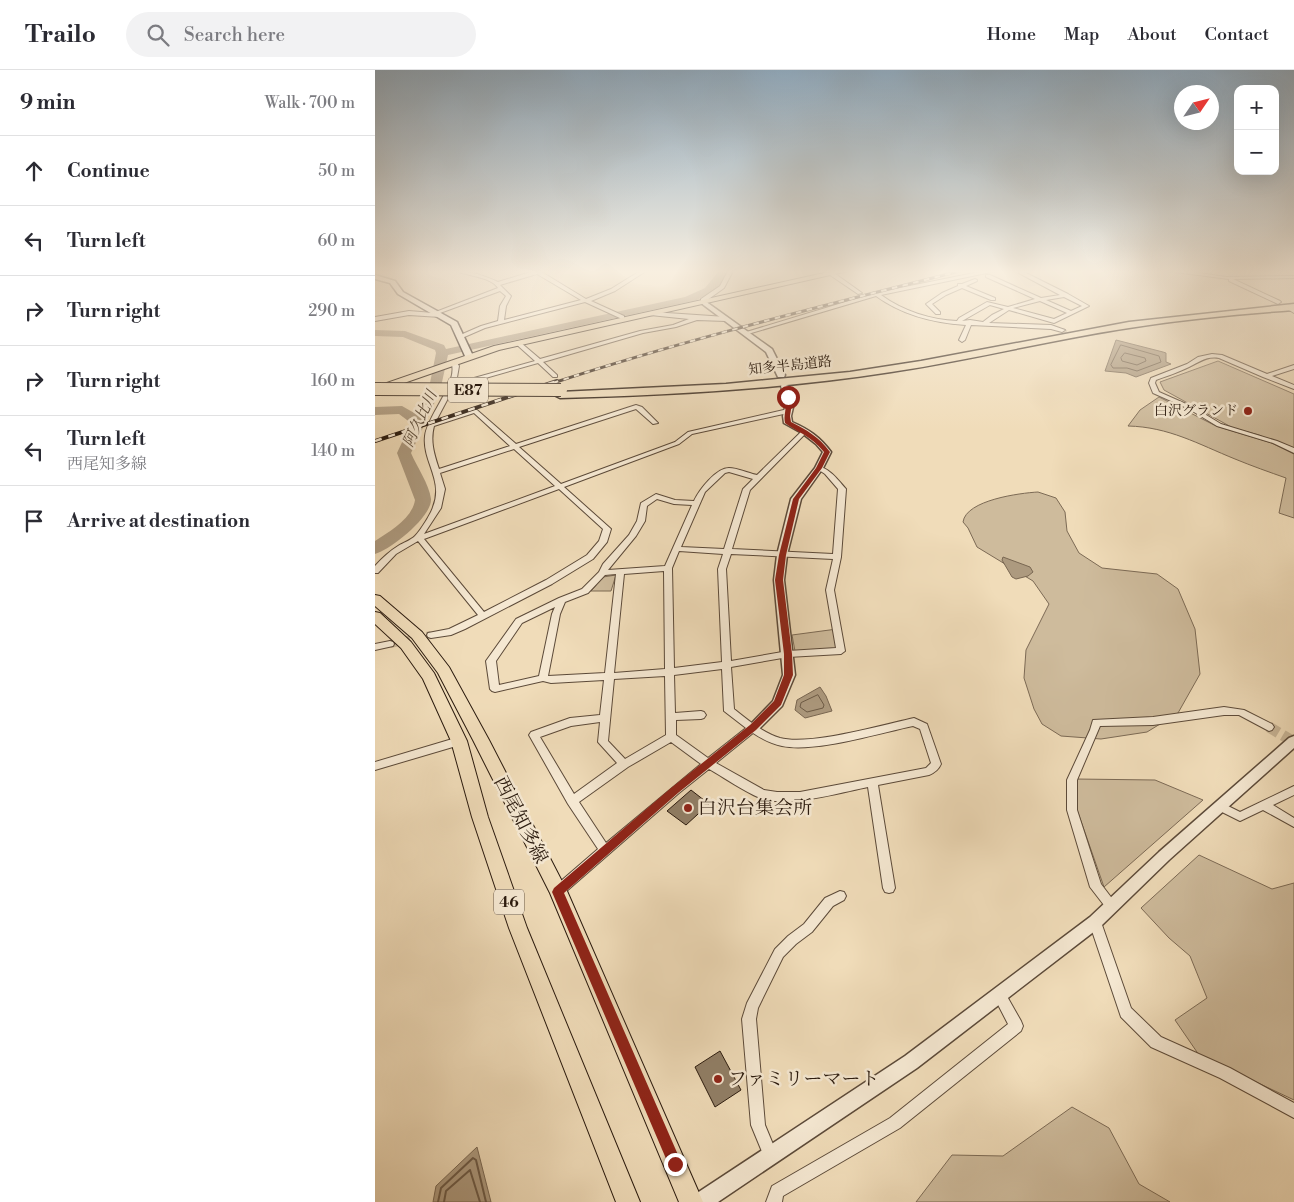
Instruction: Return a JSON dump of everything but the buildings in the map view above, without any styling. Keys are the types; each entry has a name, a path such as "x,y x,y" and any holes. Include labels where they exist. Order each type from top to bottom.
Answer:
{"highway":[{"name":"知多半島道路","path":"375,391 661,392 807,380 891,369 1137,324"}],"main road":[{"path":"453,324 465,351"},
{"path":"375,391 451,363 465,351 518,342 594,324"},
{"name":"西尾知多線","path":"375,599 417,635 444,671 558,892 691,1202"},
{"name":"西尾知多線","path":"375,616 406,645 429,677 459,741 479,818 518,928 627,1202"}],"street":[{"path":"460,337 494,324"},
{"path":"452,386 642,332 680,324"},
{"path":"733,324 769,351 781,375"},
{"path":"746,333 777,324"},
{"path":"962,340 969,324"},
{"path":"1003,324 1051,326 1062,330"},
{"path":"518,342 555,376"},
{"path":"1294,387 1220,356 1211,355 1194,360 1189,365 1153,379 1152,383 1156,393 1191,408 1219,425 1275,442 1294,451"},
{"path":"418,537 437,508 441,489 430,451 428,436 431,426 452,386 456,366 451,363"},
{"path":"1265,376 1294,367"},
{"path":"558,892 605,850 753,728 778,703 789,675 779,580 782,555 796,499 819,468 827,452 819,442 805,431 788,423 790,403 785,386"},
{"path":"436,472 636,407 640,408 655,423"},
{"path":"431,426 475,411 607,529 603,542 590,557 557,578 451,632 431,635"},
{"path":"375,565 418,537 432,534 677,443 690,433 788,411"},
{"path":"671,737 709,764 762,794 777,796 800,796 929,771 936,764 924,727 914,722 799,744 781,742 753,728 729,711 722,569 747,489 805,431"},
{"path":"697,503 675,502 656,496 644,506 641,521 632,536 606,566 603,573 585,591 519,621 491,662 495,689 543,678 551,680 670,672 727,665 788,654 841,651 830,590 837,557 842,489 827,473 819,468"},
{"path":"671,737 668,568 702,491 723,471 729,470 757,478"},
{"path":"418,537 483,616"},
{"path":"678,549 837,557"},
{"path":"375,571 384,559"},
{"path":"603,573 668,568"},
{"path":"620,572 603,742 624,764"},
{"path":"543,678 556,614 562,600"},
{"path":"375,647 390,644"},
{"path":"1111,906 1102,897 1094,882 1072,810 1072,780 1095,730 1096,723 1153,721 1224,711 1248,715 1269,727"},
{"path":"671,717 701,715"},
{"path":"605,718 570,722 534,735 572,801 605,850"},
{"path":"572,801 624,764 671,737"},
{"path":"375,766 459,741"},
{"path":"701,1202 770,1154 911,1062 1095,922 1220,806 1294,741"},
{"path":"872,782 889,888"},
{"path":"1220,806 1240,817 1294,790"},
{"path":"1263,805 1294,823"},
{"path":"770,1154 758,1124 749,1019 752,1007 783,948 808,928 829,902 840,896"},
{"path":"1095,922 1126,1012 1156,1042 1225,1073 1294,1111"},
{"path":"774,1202 777,1191 895,1123 1016,1026 999,994"}],"shaded area":[{"name":"白沢グランド","path":"1218,361 1294,394 1294,451 1259,435 1233,428 1164,390 1160,382"},
{"path":"1159,397 1216,426 1272,443 1294,454 1294,518 1279,513 1286,478 1170,433 1157,429 1128,426 1140,410"},
{"path":"1038,492 1056,498 1065,512 1067,531 1079,553 1102,568 1157,574 1178,589 1195,629 1200,674 1178,713 1147,732 1101,739 1061,736 1042,724 1034,709 1024,678 1026,650 1049,604 1033,581 977,547 963,522 966,514 983,503 1007,496"},
{"path":"616,575 611,591 591,591 603,577"},
{"path":"837,629 841,651 795,651 792,635"},
{"path":"1076,779 1155,780 1203,800 1104,887 1075,804"},
{"path":"1199,855 1272,889 1294,883 1294,1100 1199,1055 1175,1020 1207,998 1190,956 1169,938 1141,908"},
{"path":"1072,1107 1109,1128 1139,1184 1170,1202 916,1202 952,1155 1003,1156"}],"water":[{"path":"1116,340 1166,353 1166,362 1171,364 1136,377 1126,373 1105,371"},
{"path":"1003,557 1030,567 1033,572 1028,576 1016,579 1012,577 1002,560"},
{"path":"820,687 832,711 805,718 795,710 797,700"},
{"path":"477,1147 491,1202 433,1202 436,1186"}],"waterway":[{"name":"阿久比川","path":"442,353 577,324"},
{"path":"375,333 405,334 440,348 442,353"},
{"name":"阿久比川","path":"375,549 412,520 422,507 422,496 404,453 410,437 434,391 442,353"},
{"path":"375,411 402,410 418,422"}],"tunnel":[{"path":"1062,330 1075,338"},
{"path":"390,644 431,635"},
{"path":"1269,727 1294,742"}],"railway":[{"path":"553,383 754,324"},
{"path":"375,441 557,381"}],"place":[{"name":"白沢グランド","path":"1248,411"},
{"name":"白沢台集会所","path":"688,808"},
{"name":"ファミリーマート","path":"718,1079"}],"route":[{"path":"675,1164 558,892 675,790 753,728 778,703 789,675 785,619 779,580 782,555 796,499 819,468 827,452 819,442 805,431 788,423 787,416 790,403 788,397"}]}
